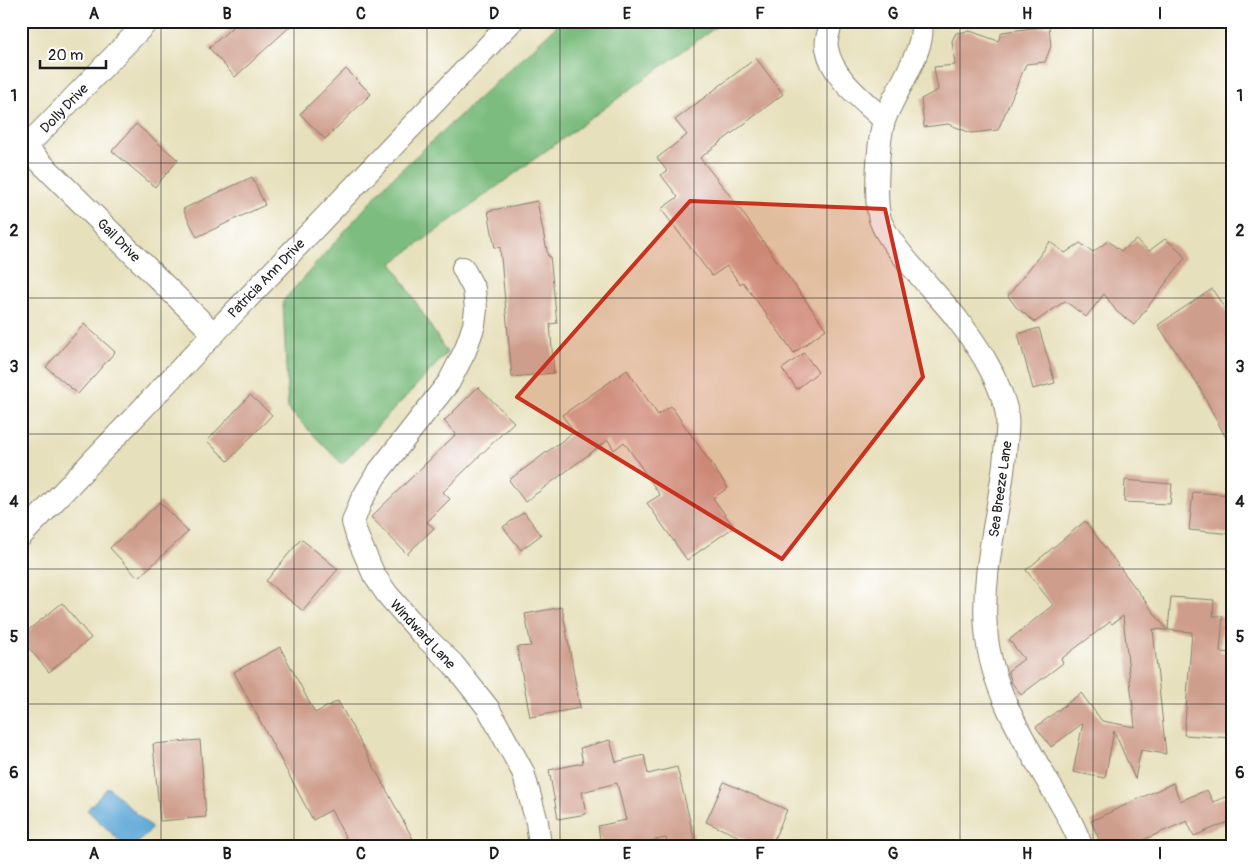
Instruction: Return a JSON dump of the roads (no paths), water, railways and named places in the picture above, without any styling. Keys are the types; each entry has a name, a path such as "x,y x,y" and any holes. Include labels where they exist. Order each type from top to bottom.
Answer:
{"street":[{"name":"Dolly Drive","path":"24,150 148,21"},
{"name":"Patricia Ann Drive","path":"21,536 512,21"},
{"path":"832,21 826,47 832,65 847,85 884,120"},
{"name":"Sea Breeze Lane","path":"920,21 923,27 918,48 901,90 884,120 880,140 877,206 880,219 916,270 955,316 982,352 1006,408 1008,436 1000,502 986,576 986,631 995,674 1016,728 1064,808 1081,846"},
{"name":"Gail Drive","path":"24,150 213,333"},
{"name":"Windward Lane","path":"463,268 474,289 476,309 474,324 465,351 449,382 376,475 361,501 353,522 357,536 374,574 386,594 421,633 453,664 488,708 523,772 537,822 540,846"}],"water":[{"path":"108,787 152,828 135,846 125,846 87,810"}]}
